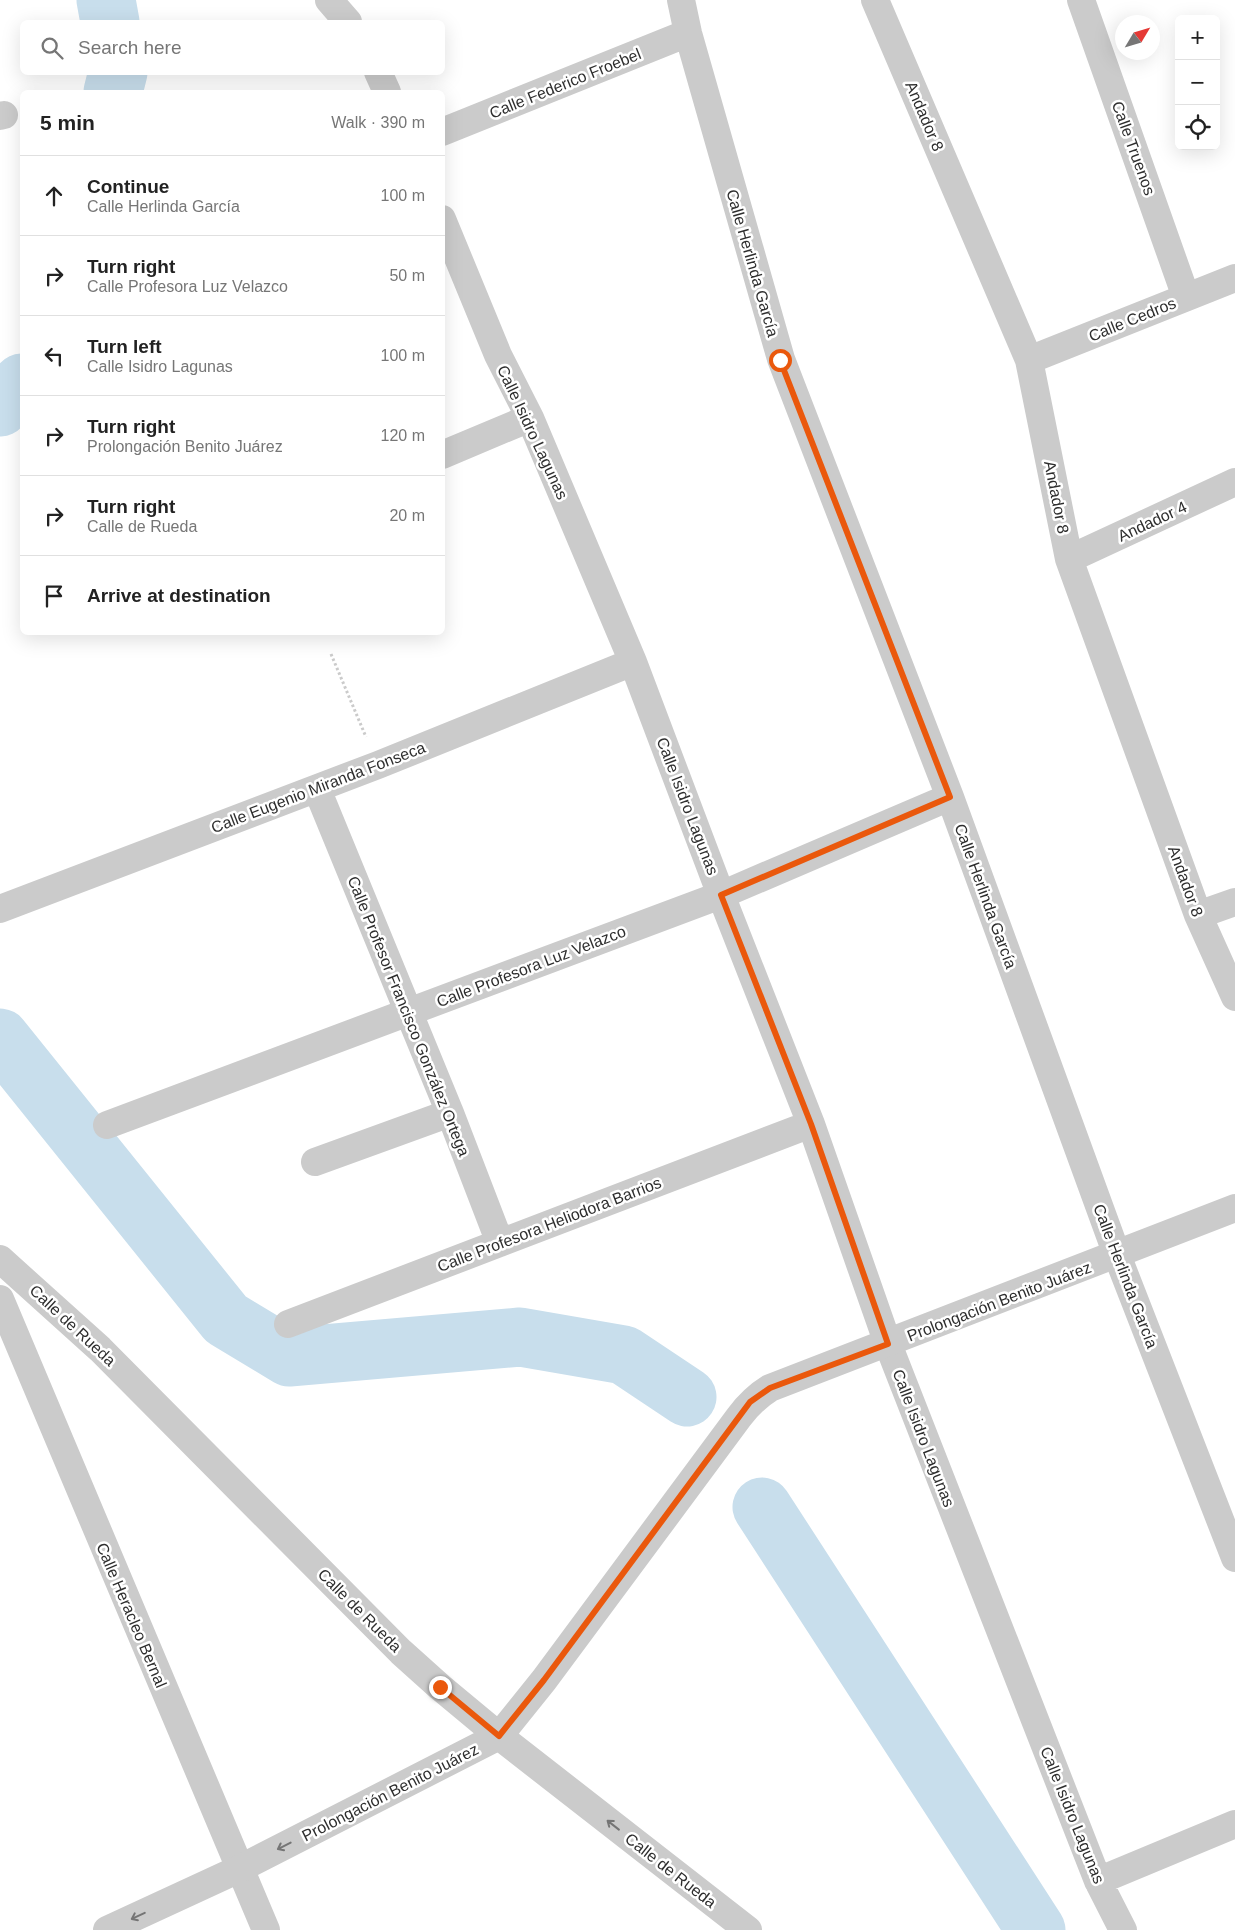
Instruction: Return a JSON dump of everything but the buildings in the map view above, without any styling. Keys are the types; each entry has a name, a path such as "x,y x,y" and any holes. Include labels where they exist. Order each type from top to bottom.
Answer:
{"street":[{"path":"329,0 346,20"},
{"name":"Calle Herlinda García","path":"681,0 688,33 780,360 950,797 1117,1255 1235,1558"},
{"name":"Andador 8","path":"875,0 1029,360 1070,559 1198,915 1235,997"},
{"name":"Calle Truenos","path":"1081,0 1186,297"},
{"name":"Calle Federico Froebel","path":"445,131 688,33"},
{"path":"379,75 386,90"},
{"name":"Calle Isidro Lagunas","path":"445,226 498,355 530,418 633,662 721,895 811,1124 888,1344 1098,1881 1123,1930"},
{"name":"Calle Cedros","path":"1029,360 1235,278"},
{"path":"445,454 530,418"},
{"name":"Andador 4","path":"1070,559 1235,482"},
{"name":"Calle Eugenio Miranda Fonseca","path":"0,909 317,789 633,662"},
{"name":"Calle Profesor Francisco González Ortega","path":"317,789 450,1113 500,1243"},
{"name":"Calle Profesora Luz Velazco","path":"107,1125 721,895 950,797"},
{"path":"1198,915 1235,902"},
{"path":"315,1162 450,1113"},
{"name":"Calle Profesora Heliodora Barrios","path":"288,1324 811,1124"},
{"name":"Prolongación Benito Juárez","path":"107,1930 239,1869 499,1736 544,1680 750,1402 770,1388 888,1344 1235,1208"},
{"name":"Calle de Rueda","path":"0,1259 100,1349 401,1652 440,1687 499,1736 748,1930"},
{"name":"Calle Heracleo Bernal","path":"0,1300 266,1930"},
{"path":"1098,1881 1235,1824"}],"path":[{"path":"331,654 378,765"}],"waterway":[{"path":"106,0 110,20"},
{"path":"114,90 117,75"},
{"path":"0,407 20,385"},
{"path":"0,1038 226,1319 289,1357 520,1337 624,1355 687,1397"},
{"path":"762,1507 1036,1930"}],"route":[{"path":"440,1687 499,1736 544,1680 750,1402 770,1388 888,1344 811,1124 721,895 950,797 780,360"}]}
